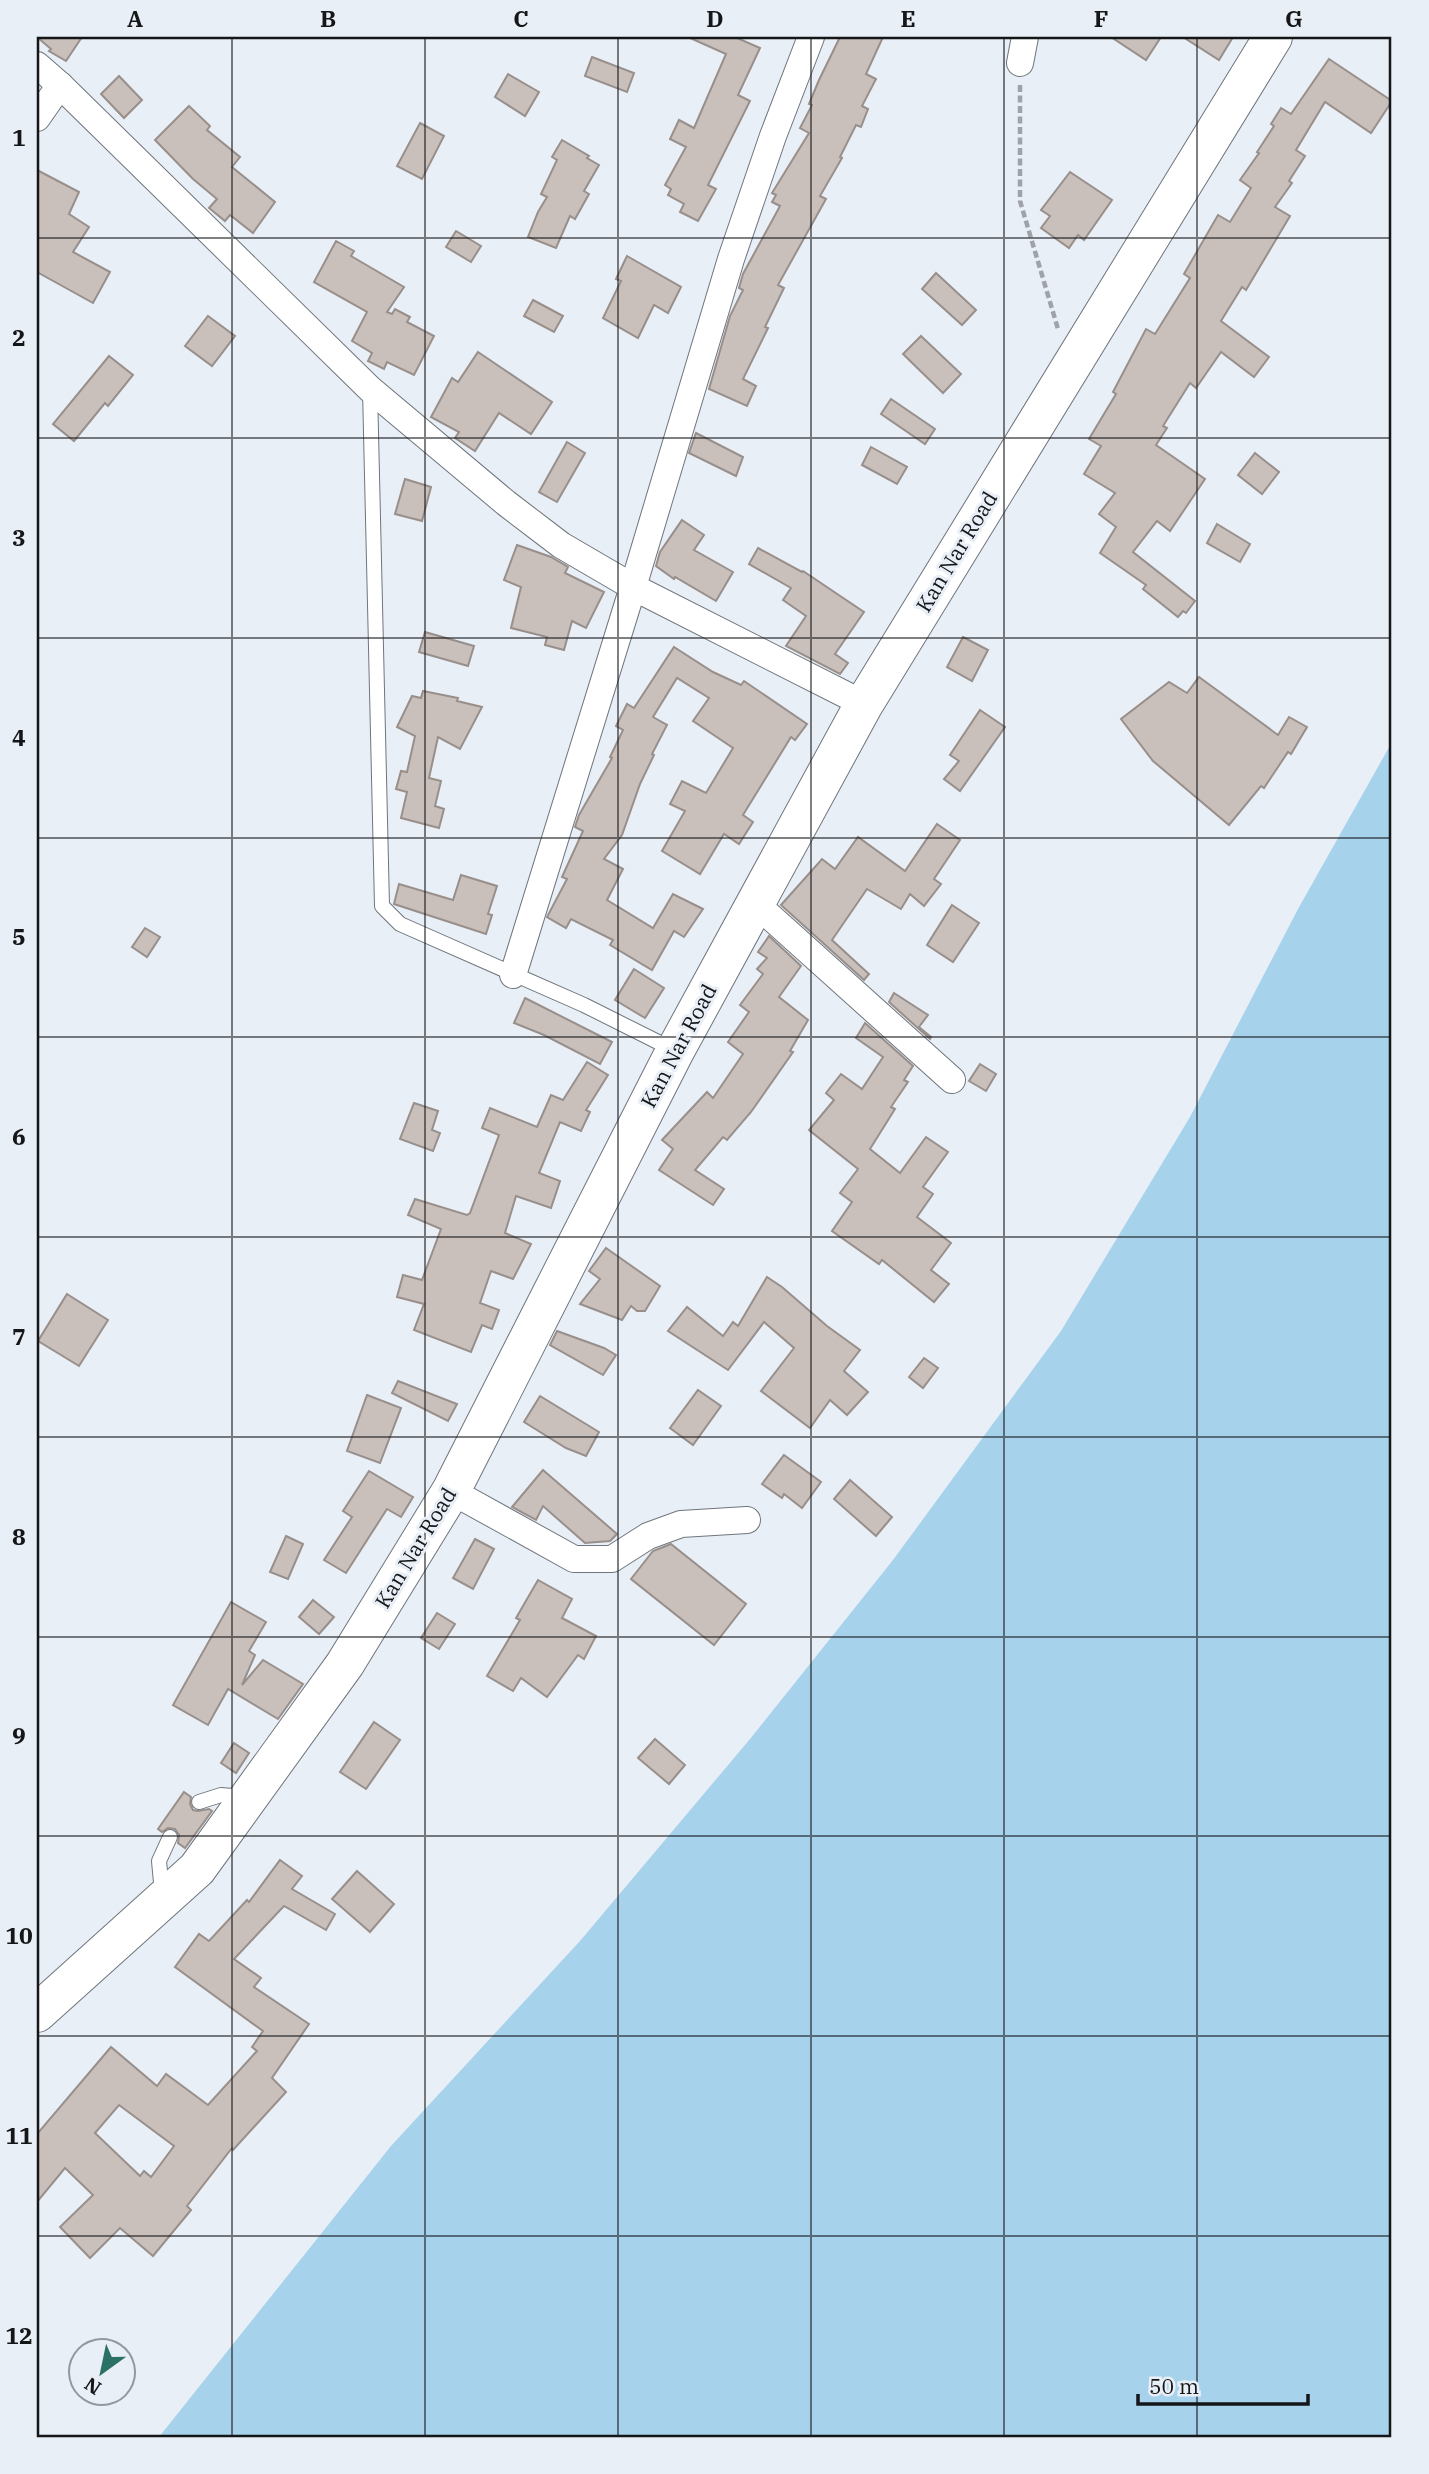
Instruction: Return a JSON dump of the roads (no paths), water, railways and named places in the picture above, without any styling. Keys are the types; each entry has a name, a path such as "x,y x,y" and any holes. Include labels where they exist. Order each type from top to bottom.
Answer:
{"main road":[{"name":"Kan Nar Road","path":"37,2013 197,1869 345,1664 451,1491 675,1051 864,704 1273,37"}],"street":[{"path":"1020,63 1025,37"},
{"path":"513,975 731,259 801,40"},
{"path":"37,65 370,389 561,545 633,587 864,704"},
{"path":"37,118 60,85"},
{"path":"755,903 951,1080"},
{"path":"451,1491 574,1559 612,1559 648,1536 681,1524 747,1520"}],"lane":[{"path":"370,389 382,906 400,925 584,1005 675,1051"},
{"path":"199,1802 221,1795 248,1798"},
{"path":"163,1899 159,1861 170,1837"}],"water":[{"path":"1392,742 1392,2437 159,2437 391,2146 580,1941 750,1739 893,1560 1061,1331 1190,1117 1298,909"}]}
